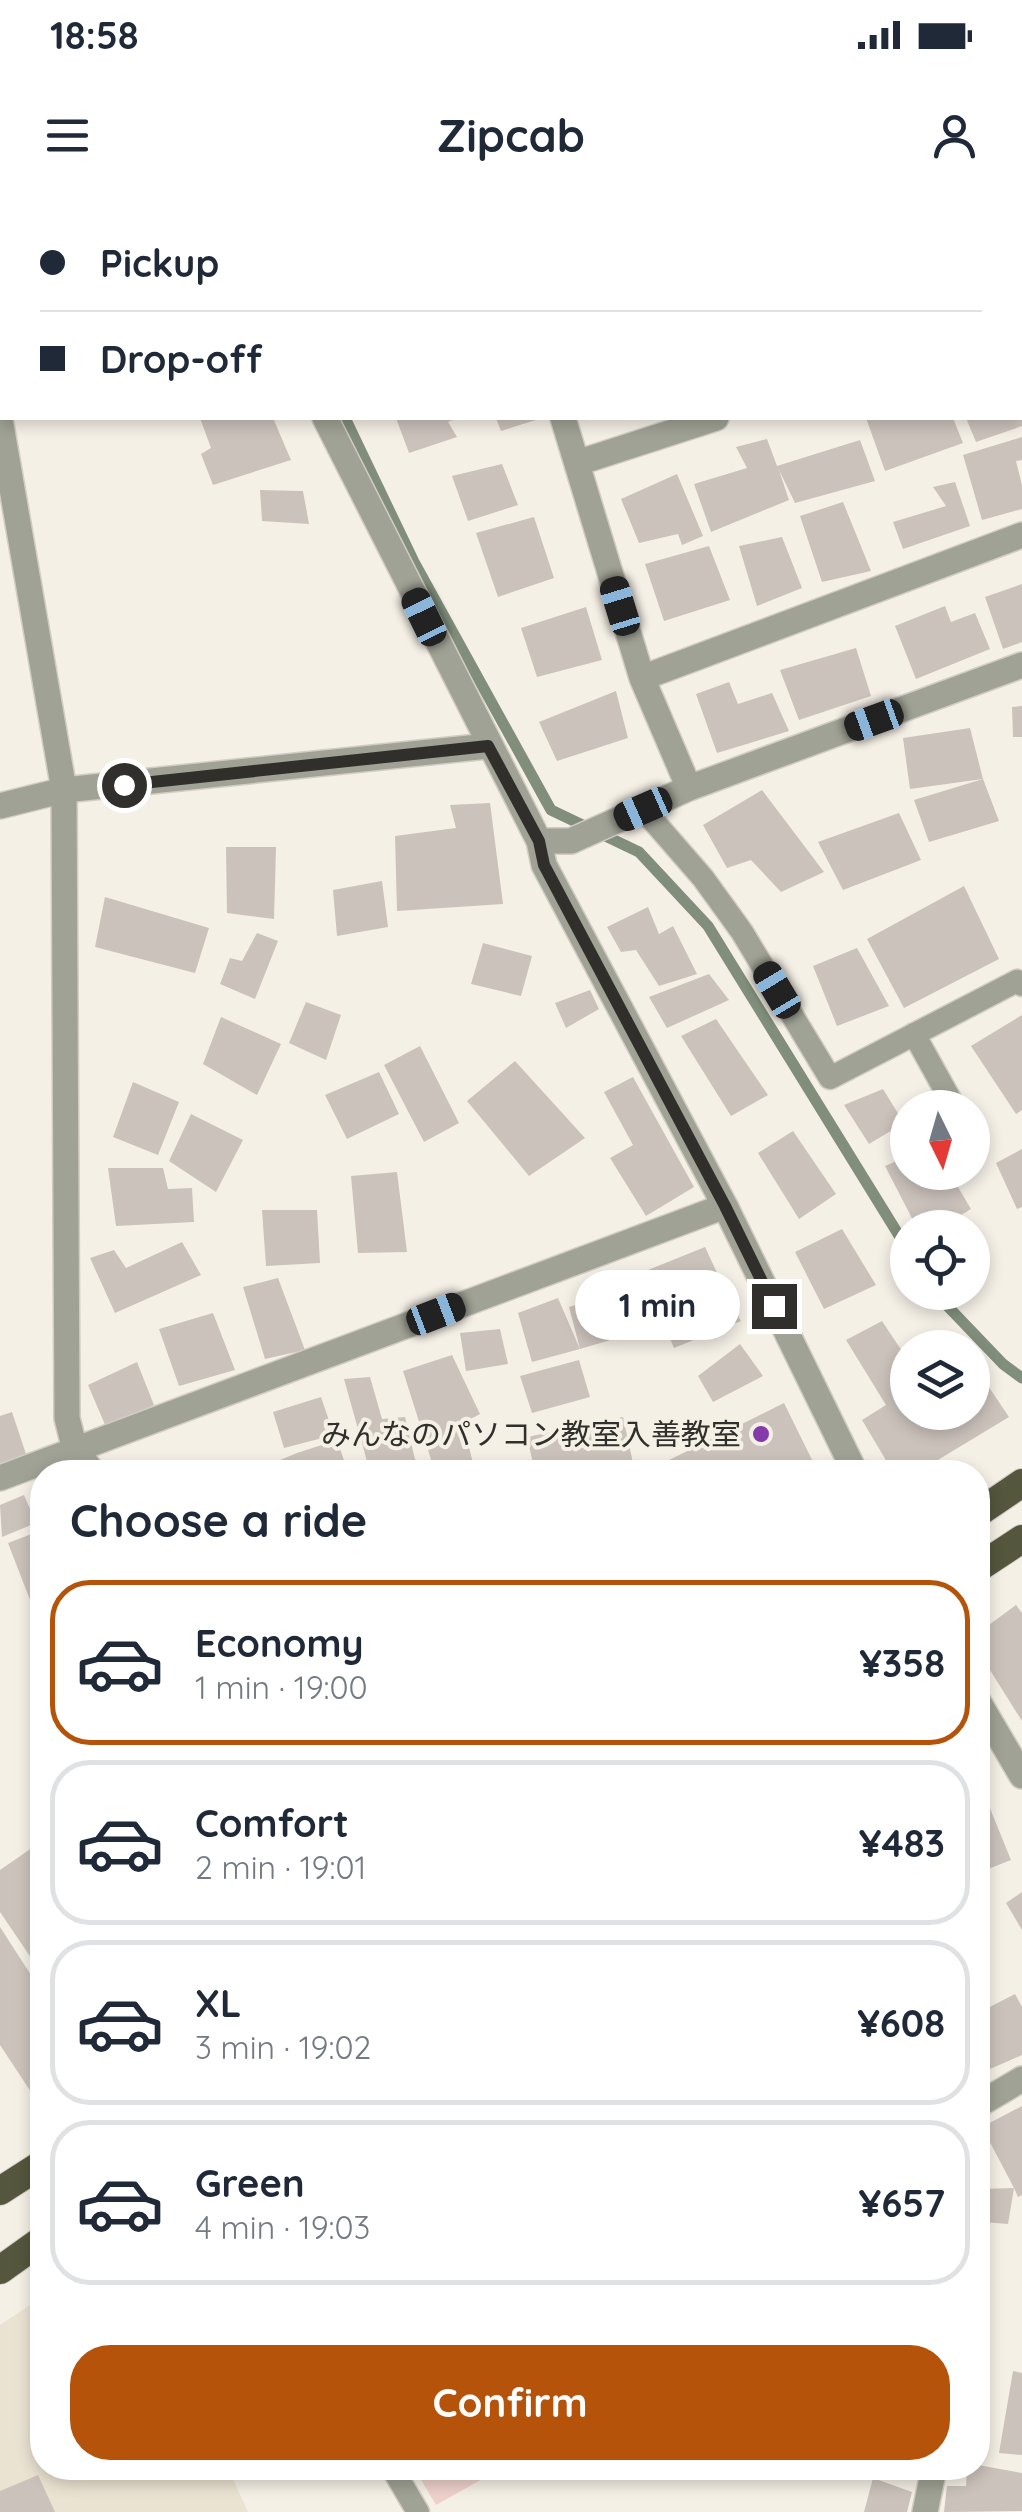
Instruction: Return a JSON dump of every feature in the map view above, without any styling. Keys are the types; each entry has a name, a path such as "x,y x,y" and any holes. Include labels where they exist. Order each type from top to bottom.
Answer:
{"highway":[{"path":"990,1505 1022,1483"},
{"path":"990,1560 1022,1539"},
{"path":"0,2192 30,2172"},
{"path":"0,2270 30,2249"}],"street":[{"path":"0,420 64,790 67,1418 76,1450 84,1460"},
{"path":"326,420 539,841 544,865 725,1206 848,1460"},
{"path":"564,420 642,678 689,788"},
{"path":"577,464 710,420"},
{"path":"642,678 1022,535"},
{"path":"539,841 572,841 689,788 1022,664"},
{"path":"0,806 64,790 488,746"},
{"path":"49,1460 725,1206"},
{"path":"0,1478 30,1467"},
{"path":"990,1721 1022,1776"},
{"path":"990,2099 1022,2079"},
{"path":"924,2512 931,2480"}],"lane":[{"path":"643,809 742,932 830,1078 1016,980 1022,985"},
{"path":"914,1034 945,1090"},
{"path":"399,2480 418,2512"}],"shaded area":[{"path":"30,2305 30,2480 233,2480 248,2512 0,2512 0,2325"},
{"path":"421,2480 481,2480 436,2505"}],"building":[{"path":"201,420 274,420 291,460 213,485 201,454 211,448"},
{"path":"397,420 452,420 448,422 457,437 409,453"},
{"path":"497,420 536,420 501,431"},
{"path":"867,420 954,420 963,443 885,471"},
{"path":"967,420 1022,420 1022,426 976,442"},
{"path":"1022,437 1022,460 1016,461 1022,509 982,520 963,455"},
{"path":"767,439 777,466 860,440 875,481 795,503 779,470 789,500 711,532 694,484 747,468 736,447"},
{"path":"502,464 518,505 468,521 452,476"},
{"path":"677,474 703,536 682,545 678,534 639,543 621,499"},
{"path":"955,482 970,526 903,549 893,522 946,506 933,487"},
{"path":"260,490 303,491 309,524 262,521"},
{"path":"843,502 871,571 822,582 800,516"},
{"path":"534,517 554,578 498,597 476,533"},
{"path":"782,537 802,588 757,606 739,546"},
{"path":"709,546 730,600 664,621 645,564"},
{"path":"1022,584 1022,642 1003,649 985,597"},
{"path":"945,606 951,622 975,613 990,649 916,679 895,626"},
{"path":"586,607 602,660 537,677 521,628"},
{"path":"856,648 871,696 799,720 780,670"},
{"path":"729,682 738,704 772,693 789,731 717,753 696,694"},
{"path":"616,691 628,738 557,761 539,722"},
{"path":"1022,706 1022,737 1013,737 1012,707"},
{"path":"970,728 983,779 910,789 903,738"},
{"path":"983,779 999,821 929,842 914,800"},
{"path":"762,790 824,872 781,892 751,860 727,868 703,825"},
{"path":"490,803 503,904 397,911 395,836 456,828 450,805"},
{"path":"899,813 921,860 843,890 818,842"},
{"path":"226,847 276,847 274,919 227,913"},
{"path":"382,881 388,927 337,936 333,890"},
{"path":"964,886 999,959 904,1008 867,939"},
{"path":"105,897 209,928 195,973 95,947"},
{"path":"648,907 659,934 673,926 697,974 659,986 636,950 621,952 607,927"},
{"path":"257,933 278,941 255,999 220,984 230,958 242,961"},
{"path":"483,943 532,956 521,996 471,984"},
{"path":"857,948 889,1006 837,1026 813,966"},
{"path":"709,974 729,1000 667,1028 649,997"},
{"path":"590,990 599,1009 566,1028 555,1003"},
{"path":"306,1002 341,1015 326,1060 289,1043"},
{"path":"1022,1015 1022,1110 1016,1114 971,1046"},
{"path":"221,1017 281,1044 257,1095 203,1064"},
{"path":"716,1019 768,1095 731,1116 681,1036"},
{"path":"420,1046 459,1123 424,1142 384,1065"},
{"path":"515,1061 585,1138 529,1176 467,1101"},
{"path":"379,1072 399,1114 347,1139 325,1095"},
{"path":"633,1077 694,1187 646,1216 610,1158 633,1145 604,1092"},
{"path":"133,1082 179,1102 158,1155 113,1137"},
{"path":"883,1089 890,1100 890,1131 869,1144 844,1105"},
{"path":"191,1114 243,1140 216,1192 169,1161"},
{"path":"793,1131 836,1194 799,1219 758,1153"},
{"path":"1022,1149 1022,1207 1017,1209 996,1163"},
{"path":"108,1168 163,1168 168,1189 192,1188 194,1222 116,1226"},
{"path":"397,1172 407,1252 358,1253 351,1176"},
{"path":"897,1190 960,1190 971,1209 969,1210 908,1210"},
{"path":"262,1210 317,1210 320,1263 266,1266"},
{"path":"842,1229 876,1285 824,1309 795,1252"},
{"path":"182,1242 201,1275 115,1313 90,1258 114,1250 126,1268"},
{"path":"705,1247 719,1277 660,1297 648,1270"},
{"path":"278,1278 305,1350 265,1359 243,1287"},
{"path":"722,1288 741,1321 674,1348 658,1311"},
{"path":"627,1289 641,1331 580,1349 569,1307"},
{"path":"558,1298 580,1349 532,1362 518,1313"},
{"path":"213,1313 235,1370 179,1386 159,1329"},
{"path":"882,1321 890,1333 890,1430 987,1430 938,1460 886,1460 862,1420 886,1405 846,1340"},
{"path":"500,1329 508,1364 466,1371 460,1333"},
{"path":"740,1344 763,1376 713,1402 698,1376"},
{"path":"452,1355 480,1414 463,1423 472,1460 431,1460 403,1371"},
{"path":"579,1360 590,1397 532,1413 520,1376"},
{"path":"137,1362 154,1405 106,1427 88,1385"},
{"path":"370,1377 382,1419 405,1417 415,1460 367,1460 344,1379"},
{"path":"990,1389 1009,1417 990,1428"},
{"path":"321,1397 334,1435 284,1448 273,1412"},
{"name":"みんなのパソコン教室入善教室","path":"784,1403 812,1460 669,1460"},
{"path":"12,1412 27,1457 0,1467 0,1416"},
{"path":"623,1417 632,1460 532,1460 527,1437"},
{"path":"337,1440 344,1460 280,1460"},
{"path":"24,1495 30,1509 30,1525 2,1537 0,1505"},
{"path":"30,1535 30,1600 8,1543"},
{"path":"1016,1605 1022,1613 1022,1721 990,1670 990,1624"},
{"path":"990,1808 1011,1860 990,1868"},
{"path":"30,1849 30,1956 0,1912 0,1870"},
{"path":"1022,1892 1022,1930 1006,1903"},
{"path":"0,1927 30,1973 30,2090 0,2045"},
{"path":"1015,1994 1022,2007 1022,2055 990,2069 990,2007"},
{"path":"1022,2106 1022,2195 1018,2197 990,2143 990,2123"},
{"path":"1014,2188 1008,2224 990,2223 990,2189"},
{"path":"1013,2371 1022,2373 1022,2455 999,2453"},
{"path":"990,2467 1022,2473 1022,2511 944,2512 947,2486 966,2486 966,2480 990,2480"},
{"path":"30,2478 40,2480 55,2512 0,2512 0,2491"},
{"path":"872,2480 912,2492 907,2512 864,2512"}],"waterway":[{"path":"346,420 414,562 551,810 639,852 708,926 890,1221"},
{"path":"951,1310 1003,1364 1022,1378"}],"place":[{"name":"みんなのパソコン教室入善教室","path":"761,1434"}],"route":[{"path":"124,785 488,746 539,841 544,865 774,1306"}]}
